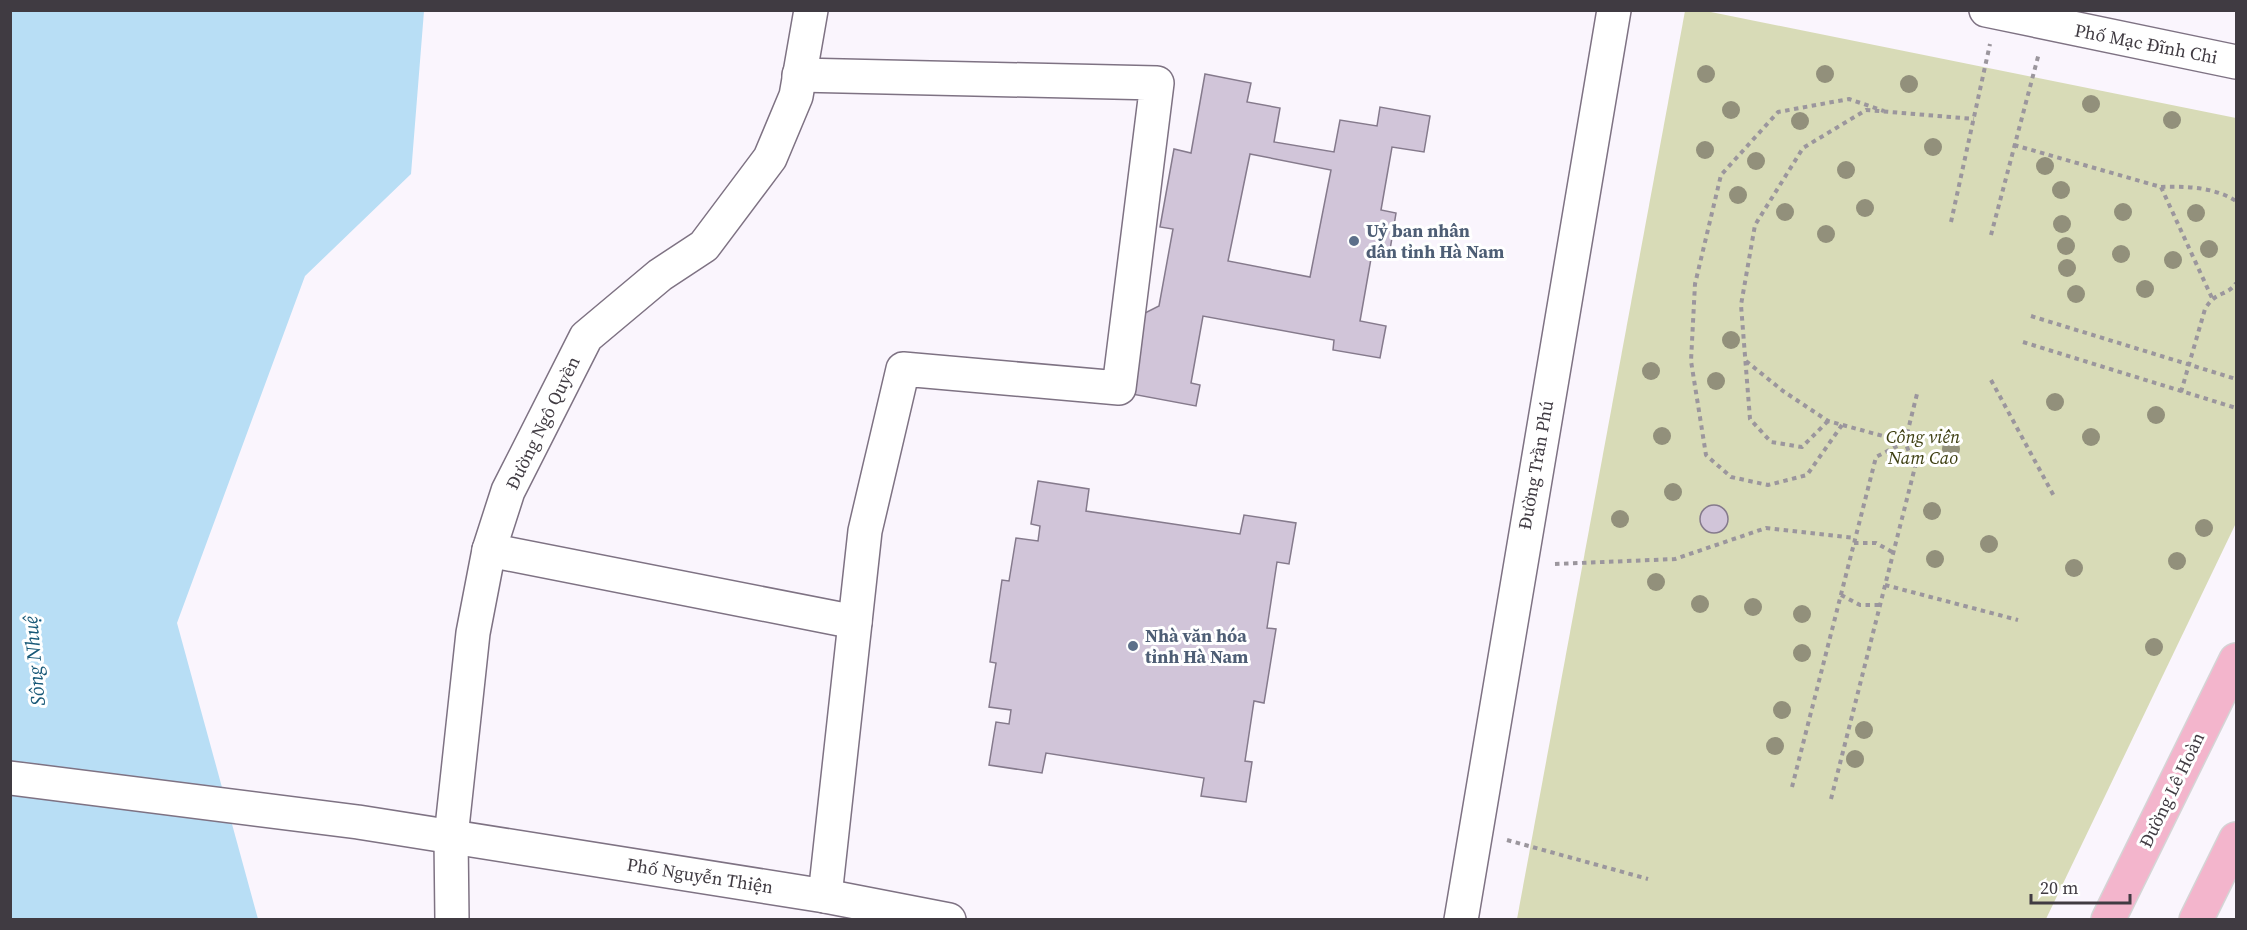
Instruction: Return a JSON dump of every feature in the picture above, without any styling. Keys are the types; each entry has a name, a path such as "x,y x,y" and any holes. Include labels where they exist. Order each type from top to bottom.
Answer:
{"main road":[{"name":"Đường Lê Hoàn","path":"2108,920 2236,660"},
{"path":"2196,920 2236,839"}],"street":[{"name":"Đường Ngô Quyền","path":"452,920 451,837 473,633 489,550 508,491 586,337 660,275 704,246 770,158 796,96 812,10"},
{"name":"Đường Trần Phú","path":"1461,920 1614,10"},
{"name":"Phố Mạc Đĩnh Chi","path":"1991,12 2047,24 2094,21 2236,62"},
{"path":"799,75 1157,83 1119,388 903,369 865,531 855,622 839,905"},
{"path":"489,550 855,622"},
{"name":"Phố Nguyễn Thiện","path":"10,778 358,822 839,905 949,920"}],"path":[{"path":"1951,222 1974,119 1991,12"},
{"path":"1991,235 2047,24"},
{"path":"1842,425 1807,475 1768,485 1731,477 1707,456 1691,361 1695,284 1720,175 1778,112 1849,99 1884,111"},
{"path":"1828,421 1802,447 1772,442 1750,418 1741,305 1755,225 1803,148 1866,110 1974,119"},
{"path":"2014,146 2161,187 2184,186 2212,191 2236,201"},
{"path":"2161,187 2212,298"},
{"path":"2181,392 2205,309 2212,298 2232,290 2236,283"},
{"path":"2031,316 2236,379"},
{"path":"2024,342 2236,408"},
{"path":"1745,361 1783,391 1828,421 1905,442"},
{"path":"1991,381 2055,498"},
{"path":"1831,799 1915,467 1905,442 1918,390"},
{"path":"1792,787 1876,457 1905,442"},
{"path":"1519,566 1675,559 1766,528 1876,543 1894,553"},
{"path":"1885,585 2018,620"},
{"path":"1841,595 1860,605 1880,605"},
{"path":"1475,832 1648,879"}],"green space":[{"name":"Công viên Nam Cao","path":"1685,11 1706,11 2236,118 2236,523 2046,919 1517,919"}],"water":[{"name":"Sông Nhuệ","path":"10,11 424,11 411,174 305,276 177,623 258,919 11,919"}],"building":[{"name":"Uỷ ban nhân dân tỉnh Hà Nam","path":"1205,74 1251,83 1247,102 1280,108 1274,142 1334,152 1340,120 1377,126 1380,107 1430,116 1424,152 1392,147 1381,210 1396,213 1389,256 1372,253 1360,321 1386,326 1380,358 1333,350 1334,340 1203,316 1191,383 1200,385 1196,406 1121,392 1135,318 1159,306 1173,229 1160,227 1174,149 1191,153","holes":["1250,154 1331,170 1310,277 1228,261"]},
{"name":"Nhà văn hóa tỉnh Hà Nam","path":"1038,481 1089,489 1086,511 1240,534 1244,515 1296,523 1289,564 1277,562 1267,628 1276,629 1264,703 1254,701 1245,761 1252,762 1246,802 1201,796 1204,778 1046,753 1042,773 989,765 996,722 1009,724 1011,710 989,707 996,663 990,662 1002,580 1009,581 1016,538 1038,541 1040,526 1031,524"},
{"path":"1714,505 1724,509 1728,519 1724,529 1714,533 1704,529 1700,519 1704,509"}],"place":[{"name":"Uỷ ban nhân dân tỉnh Hà Nam","path":"1354,241"},
{"name":"Nhà văn hóa tỉnh Hà Nam","path":"1133,646"}]}
